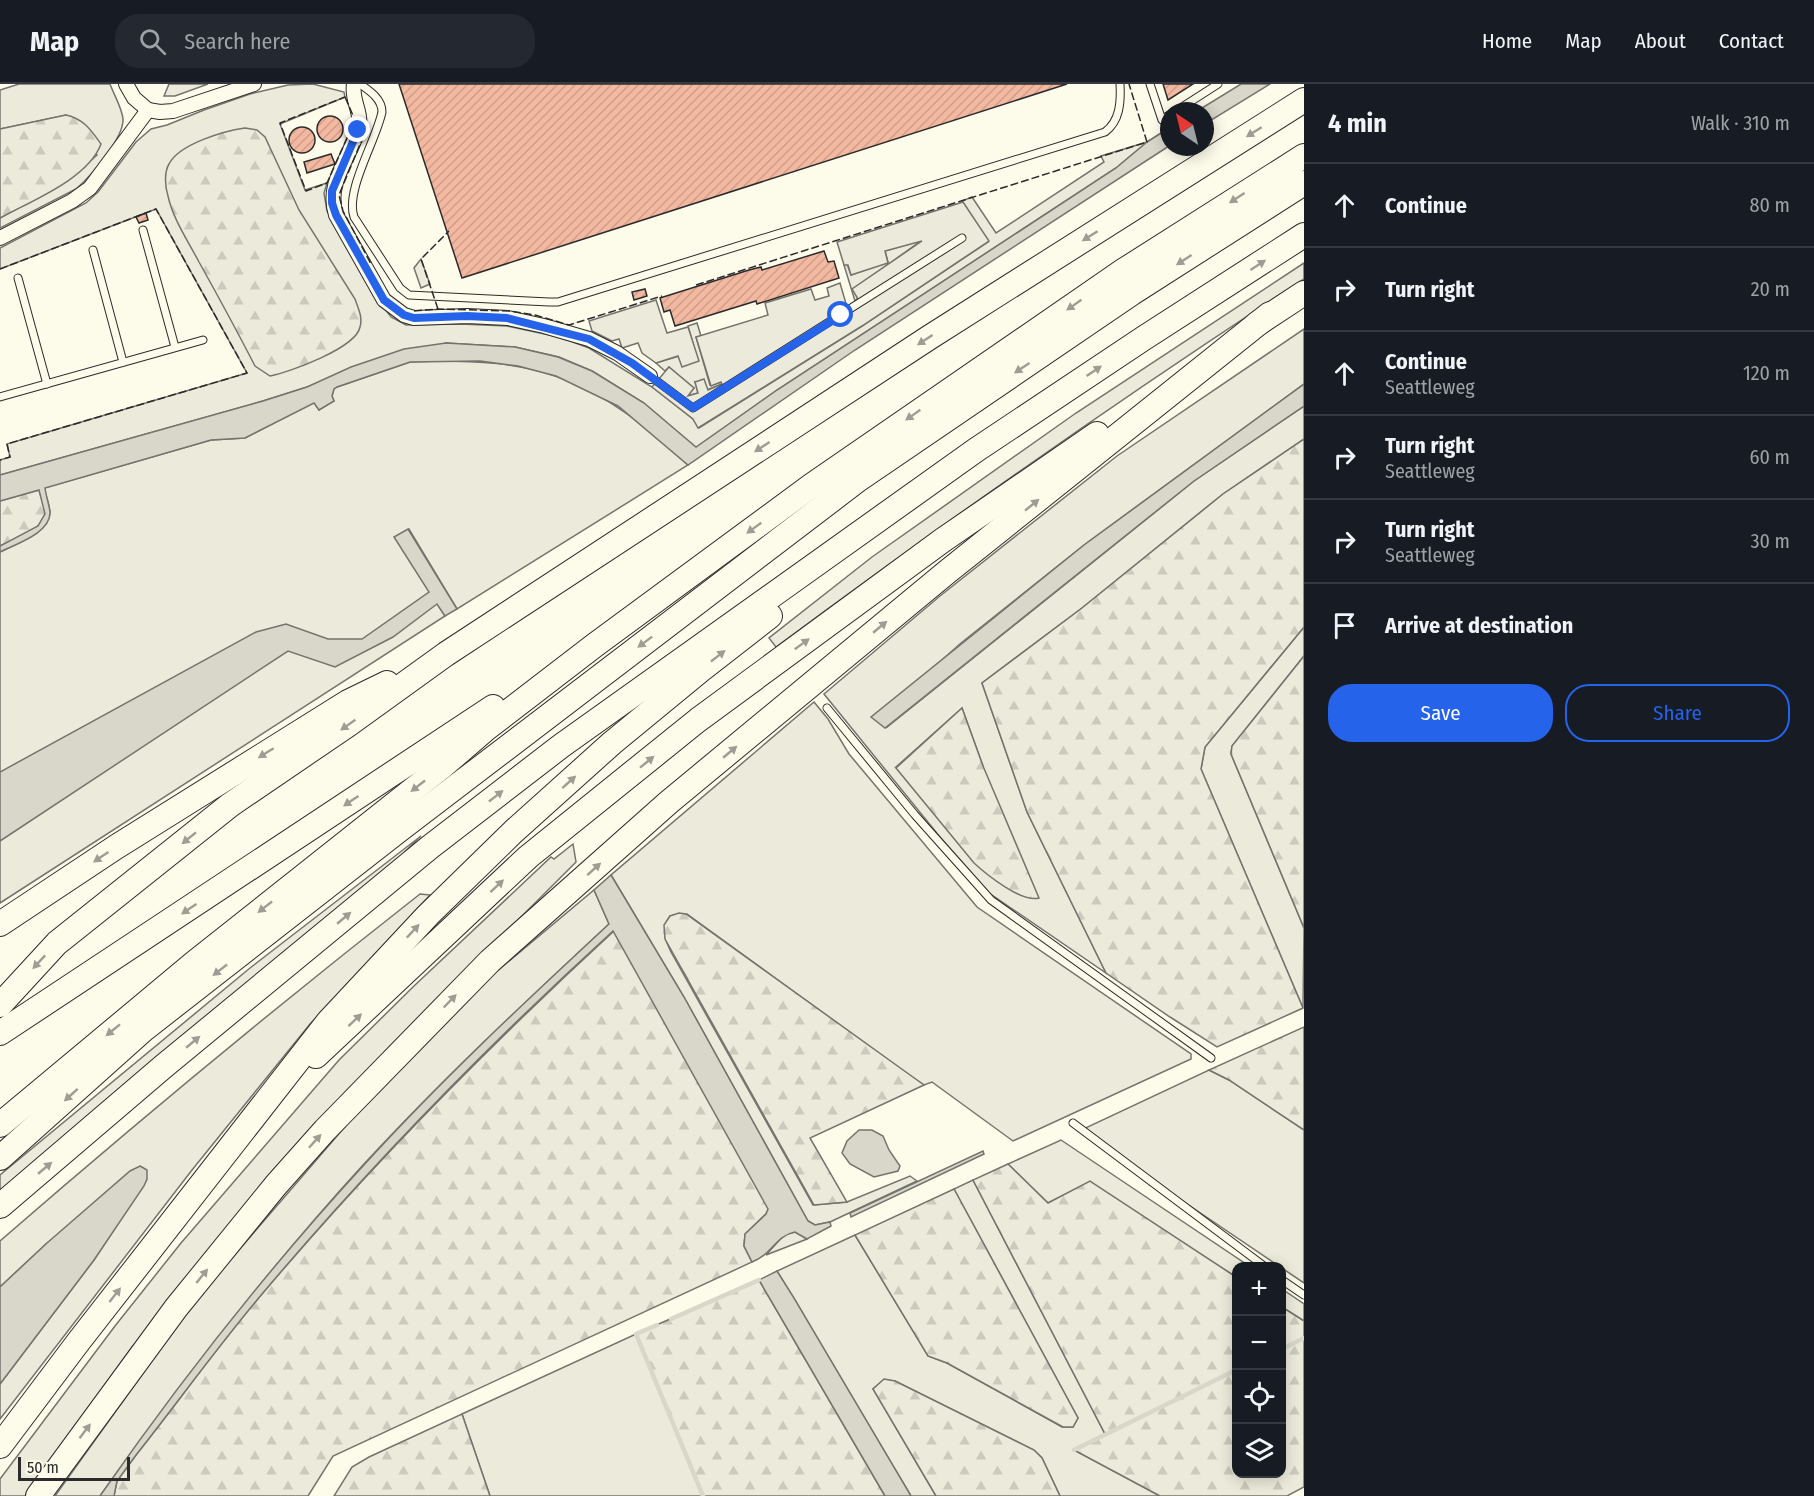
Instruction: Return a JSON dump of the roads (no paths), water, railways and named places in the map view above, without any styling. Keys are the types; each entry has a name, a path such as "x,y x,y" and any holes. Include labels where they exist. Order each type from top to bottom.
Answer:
{"highway":[{"path":"0,1005 57,943 230,805 460,645 930,337 1304,100"},
{"path":"0,1125 193,964 444,765 487,728 595,645 840,466 1124,271 1304,156"},
{"path":"0,1158 143,1030 399,830 859,479 1132,293 1304,183"},
{"path":"0,1206 247,998 430,847 527,771 976,450 1304,235"},
{"path":"266,1103 528,857 698,720 943,540 1270,314 1304,293"},
{"path":"38,1496 176,1308 276,1185 325,1130 490,961 731,750 947,572 1270,314"},
{"path":"0,1446 328,1022 428,915 514,831 612,743 976,450"},
{"path":"0,924 116,847 348,702 460,645"},
{"path":"0,1033 486,711 595,645"}],"street":[{"path":"126,84 134,98 148,110 160,112 173,111 254,84"},
{"path":"354,84 353,92 360,123 332,191 332,203 336,215 384,300 404,315 414,318 467,316 507,318 567,332 589,339 650,376"},
{"path":"0,238 72,201 90,188 148,110"}],"lane":[{"path":"360,84 378,99 382,112 356,186 351,208 354,217 399,288 409,295 549,302 558,302 1105,132 1113,126 1118,116 1120,84"},
{"path":"1150,84 1160,114"},
{"path":"1190,102 1218,84"},
{"path":"143,230 175,347"},
{"path":"650,376 693,408 962,238"},
{"path":"93,249 123,362"},
{"path":"18,278 47,384"},
{"path":"0,397 202,340"},
{"path":"826,708 915,815 991,900 1211,1058"},
{"path":"1073,1123 1259,1262"},
{"path":"1286,1283 1304,1295"}],"waterway":[{"path":"671,1319 759,1280"},
{"path":"657,1325 636,1334 703,1496"},
{"path":"1286,1347 1304,1338"},
{"path":"1074,1450 1232,1372"}]}
